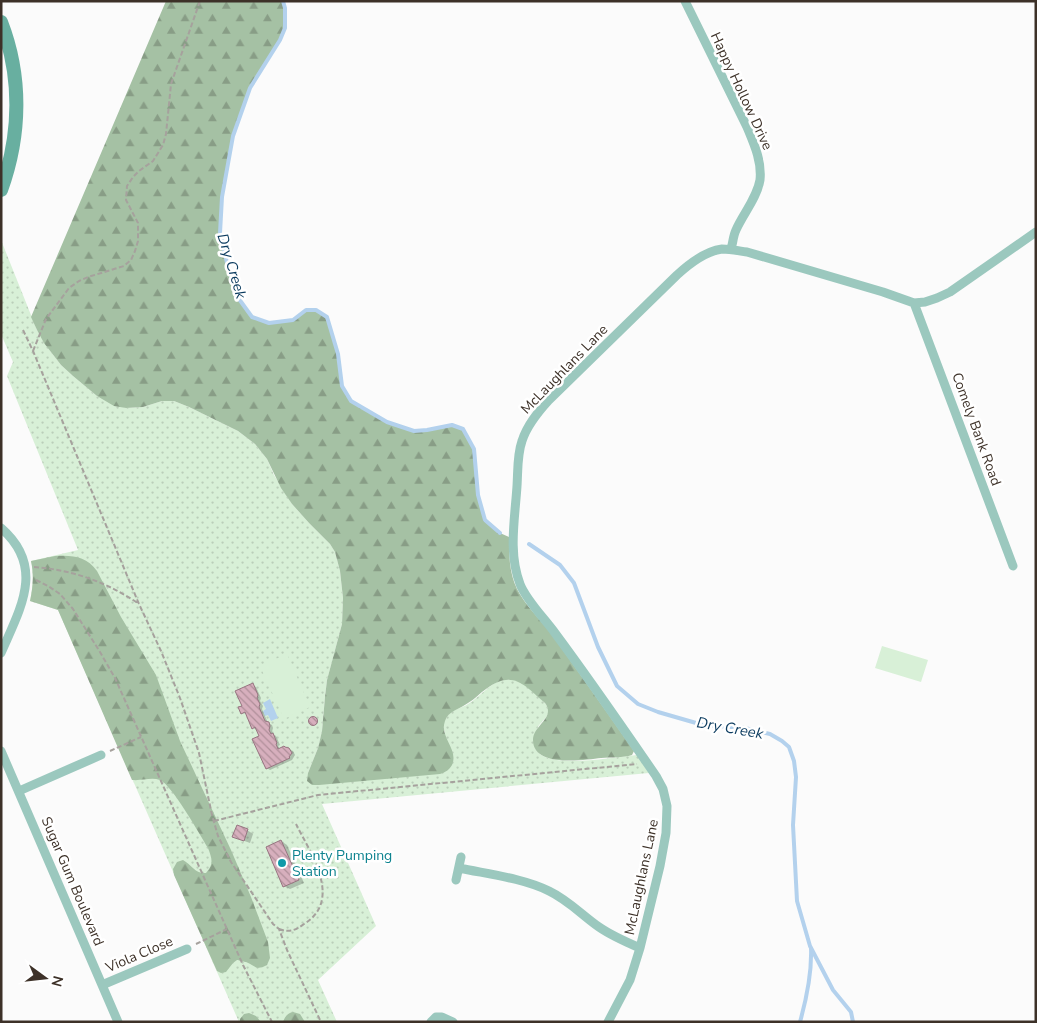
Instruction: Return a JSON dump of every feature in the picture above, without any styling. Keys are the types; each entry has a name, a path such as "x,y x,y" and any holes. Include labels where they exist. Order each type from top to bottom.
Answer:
{"street":[{"name":"Happy Hollow Drive","path":"685,1 747,127 756,148 759,163 760,181 755,196 735,232 731,249"},
{"path":"1,22 13,61 17,116 14,141 1,190"},
{"name":"McLaughlans Lane","path":"608,1022 630,980 640,948 660,866 668,816 667,806 660,782 520,585 514,557 514,541 520,449 526,431 538,413 677,275 688,265 713,252 731,249 766,257 914,302 924,302 950,292 1036,232"},
{"name":"Comely Bank Road","path":"914,302 1013,566"},
{"path":"1,528 14,540 25,566 26,577 25,596 1,653"},
{"name":"Sugar Gum Boulevard","path":"1,751 118,1022"},
{"path":"19,791 101,755"},
{"path":"456,880 461,858"},
{"path":"459,868 534,884 548,890 612,935 640,948"},
{"name":"Viola Close","path":"102,985 187,949"},
{"path":"431,1022 436,1017 442,1017 453,1022"}],"path":[{"path":"33,351 46,319 69,288 78,281 124,266 131,260 136,251 138,223 126,200 127,186 132,177 154,161 163,145 166,134 171,84 200,1"},
{"path":"23,330 180,698 199,753 218,836 231,862 279,930 321,1022"},
{"path":"25,566 61,570 89,578 123,593 139,604"},
{"path":"26,577 48,586 60,594 74,609 100,652 111,672 244,965 272,1022"},
{"path":"101,755 141,737"},
{"path":"214,821 318,795 622,766 646,761"},
{"path":"279,930 296,930 313,919 322,904 322,880 296,824"},
{"path":"187,949 228,928"}],"green space":[{"path":"166,1 283,1 285,28 280,40 250,88 233,136 222,197 220,233 228,267 239,299 252,317 269,323 293,320 306,310 316,310 327,317 338,354 342,386 351,401 387,422 414,431 452,425 463,429 474,449 478,495 485,520 500,533 509,537 511,570 514,583 520,595 550,632 634,751 632,755 572,761 550,759 541,755 535,749 533,740 536,730 548,713 548,708 545,703 524,685 511,680 504,680 495,683 471,701 451,712 445,721 445,732 453,754 452,765 448,770 440,774 319,785 312,785 307,781 322,731 327,680 342,624 343,598 340,571 335,552 330,544 292,504 281,488 267,459 255,444 238,431 174,401 162,401 143,407 126,408 114,406 97,396 61,365 44,343 31,317"},
{"path":"1,240 37,330 61,365 97,396 126,408 143,407 162,401 174,401 238,431 255,444 267,459 274,475 292,504 330,544 335,552 340,571 343,598 342,624 327,680 322,731 318,748 308,773 445,733 444,721 450,713 468,704 495,683 514,680 527,686 547,707 547,716 538,727 536,735 535,748 542,755 564,761 576,761 637,755 649,773 322,804 376,926 318,980 337,1022 239,1022 58,610 30,601 33,581 31,561 78,550 7,376 13,362 1,334"},
{"path":"55,556 84,559 93,566 156,675 180,741 251,897 268,942 270,958 267,965 258,968 237,960 226,972 221,973 217,971 173,869 177,862 183,860 196,871 206,873 212,861 208,848 178,800 165,784 157,779 132,780 58,610 30,601 33,581 31,561"},
{"path":"882,646 928,660 921,682 875,668"},
{"path":"287,654 310,707 284,719 260,666"},
{"path":"293,1012 300,1014 305,1022 283,1022 287,1015"},
{"path":"249,1013 256,1016 261,1022 240,1022 244,1014"}],"water":[{"path":"270,699 278,718 271,721 268,715 265,716 263,711 266,709 263,703"}],"building":[{"path":"253,683 258,695 259,707 265,721 269,722 269,730 271,734 273,733 278,749 284,746 289,748 292,753 290,758 266,769 252,739 259,736 255,727 252,729 245,712 241,714 238,707 242,706 235,691"},
{"path":"313,717 317,721 313,725 309,721"},
{"path":"237,825 248,829 244,841 232,837"},
{"name":"Plenty Pumping Station","path":"281,840 299,880 283,887 266,847"}],"waterway":[{"name":"Dry Creek","path":"283,1 285,28 280,40 250,88 233,136 222,197 220,233 228,267 239,299 252,317 269,323 293,320 306,310 316,310 327,317 338,354 342,386 351,401 387,422 414,431 452,425 463,429 474,449 478,495 485,520 500,533"},
{"name":"Dry Creek","path":"529,544 560,565 574,583 598,647 617,686 638,704 703,725 745,728 770,734 789,747 794,761 796,777 793,825 797,901 810,946 833,990 851,1012 853,1022"},
{"name":"Dry Creek","path":"800,1022 809,985 811,948"}],"place":[{"name":"Plenty Pumping Station","path":"282,863"}]}
